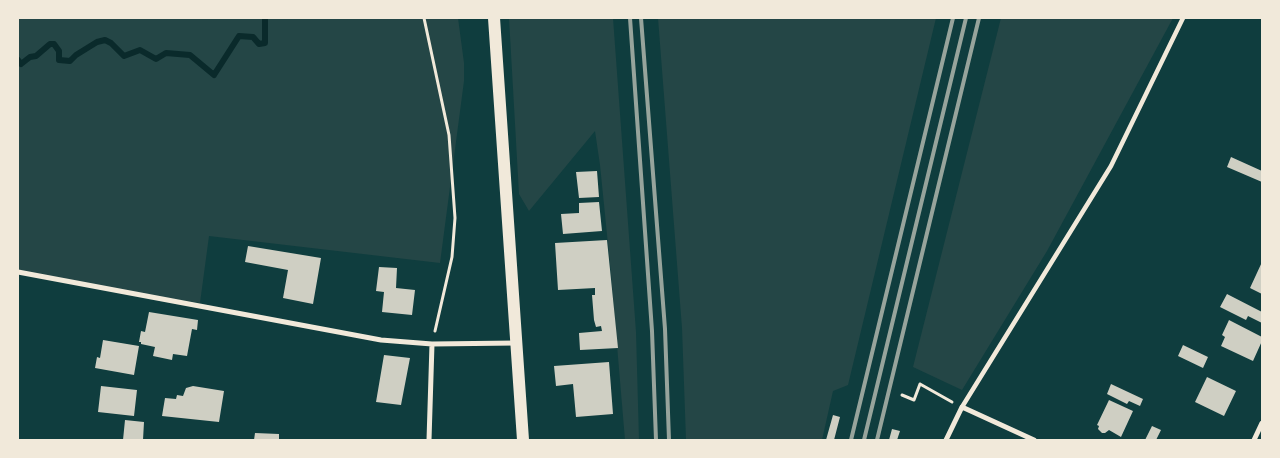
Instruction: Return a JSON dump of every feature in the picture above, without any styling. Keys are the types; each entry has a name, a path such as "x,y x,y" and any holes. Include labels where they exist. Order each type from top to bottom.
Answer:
{"main road":[{"path":"494,18 523,440"}],"street":[{"path":"946,440 962,407 1111,166 1184,18"},
{"path":"18,272 381,340 432,344 516,343"},
{"path":"428,440 432,344"},
{"path":"962,407 1034,440"},
{"path":"1254,440 1262,422"}],"path":[{"path":"424,18 449,135 455,218 452,257 432,344"},
{"path":"902,395 914,400 920,384 962,407"}],"shaded area":[{"path":"18,18 458,18 464,63 464,81 440,263 209,236 200,303 77,284 18,270"},
{"path":"509,18 613,18 636,332 639,440 625,440 611,274 595,131 529,211 519,194"},
{"path":"658,18 936,18 848,385 833,391 822,440 686,440 682,328"},
{"path":"1001,18 1173,18 1047,251 962,390 913,367"}],"building":[{"path":"1231,157 1262,171 1262,182 1227,167"},
{"path":"597,171 599,197 579,198 576,172"},
{"path":"599,202 602,231 563,234 561,214 579,213 579,203"},
{"path":"607,240 618,348 580,350 579,333 602,331 601,326 596,327 594,320 592,295 595,295 595,288 558,290 555,243"},
{"path":"248,246 321,258 313,304 283,298 288,270 245,262"},
{"path":"1262,262 1262,294 1250,288"},
{"path":"379,267 397,268 396,288 415,290 412,315 382,312 384,292 376,291"},
{"path":"1227,294 1262,312 1262,323 1248,316 1246,320 1220,307"},
{"path":"149,312 198,320 197,330 192,329 187,356 173,354 172,360 153,356 155,347 139,342 141,331 145,332"},
{"path":"1229,320 1262,337 1253,361 1221,346 1225,337 1222,335"},
{"path":"103,340 139,346 134,375 95,368 97,357 100,358"},
{"path":"1183,345 1208,357 1203,368 1178,356"},
{"path":"384,355 410,358 401,405 376,402"},
{"path":"609,362 613,414 576,417 573,384 556,386 554,366"},
{"path":"1207,377 1236,391 1224,416 1195,402"},
{"path":"1111,384 1143,399 1140,406 1129,401 1127,404 1107,394"},
{"path":"101,386 137,390 134,416 98,412"},
{"path":"193,386 224,391 219,422 162,416 165,398 176,399 177,395 183,396 186,388"},
{"path":"1109,400 1133,411 1121,437 1109,430 1102,433 1098,429 1099,426 1097,425"},
{"path":"833,415 840,417 834,440 826,440"},
{"path":"125,420 144,422 143,440 123,440"},
{"path":"1152,426 1161,430 1156,440 1145,440"},
{"path":"892,429 900,431 897,440 889,440"},
{"path":"255,433 279,434 279,440 254,440"}],"waterway":[{"path":"18,60 21,64 30,57 36,56 50,44 54,44 59,51 59,60 70,61 97,42 105,40 111,43 124,56 140,50 156,59 166,53 190,55 214,75 239,36 253,37 259,44 265,43 265,18"}],"railway":[{"path":"630,18 652,331 656,440"},
{"path":"641,18 665,329 669,440"},
{"path":"851,440 953,18"},
{"path":"864,440 966,18"},
{"path":"877,440 979,18"}]}
